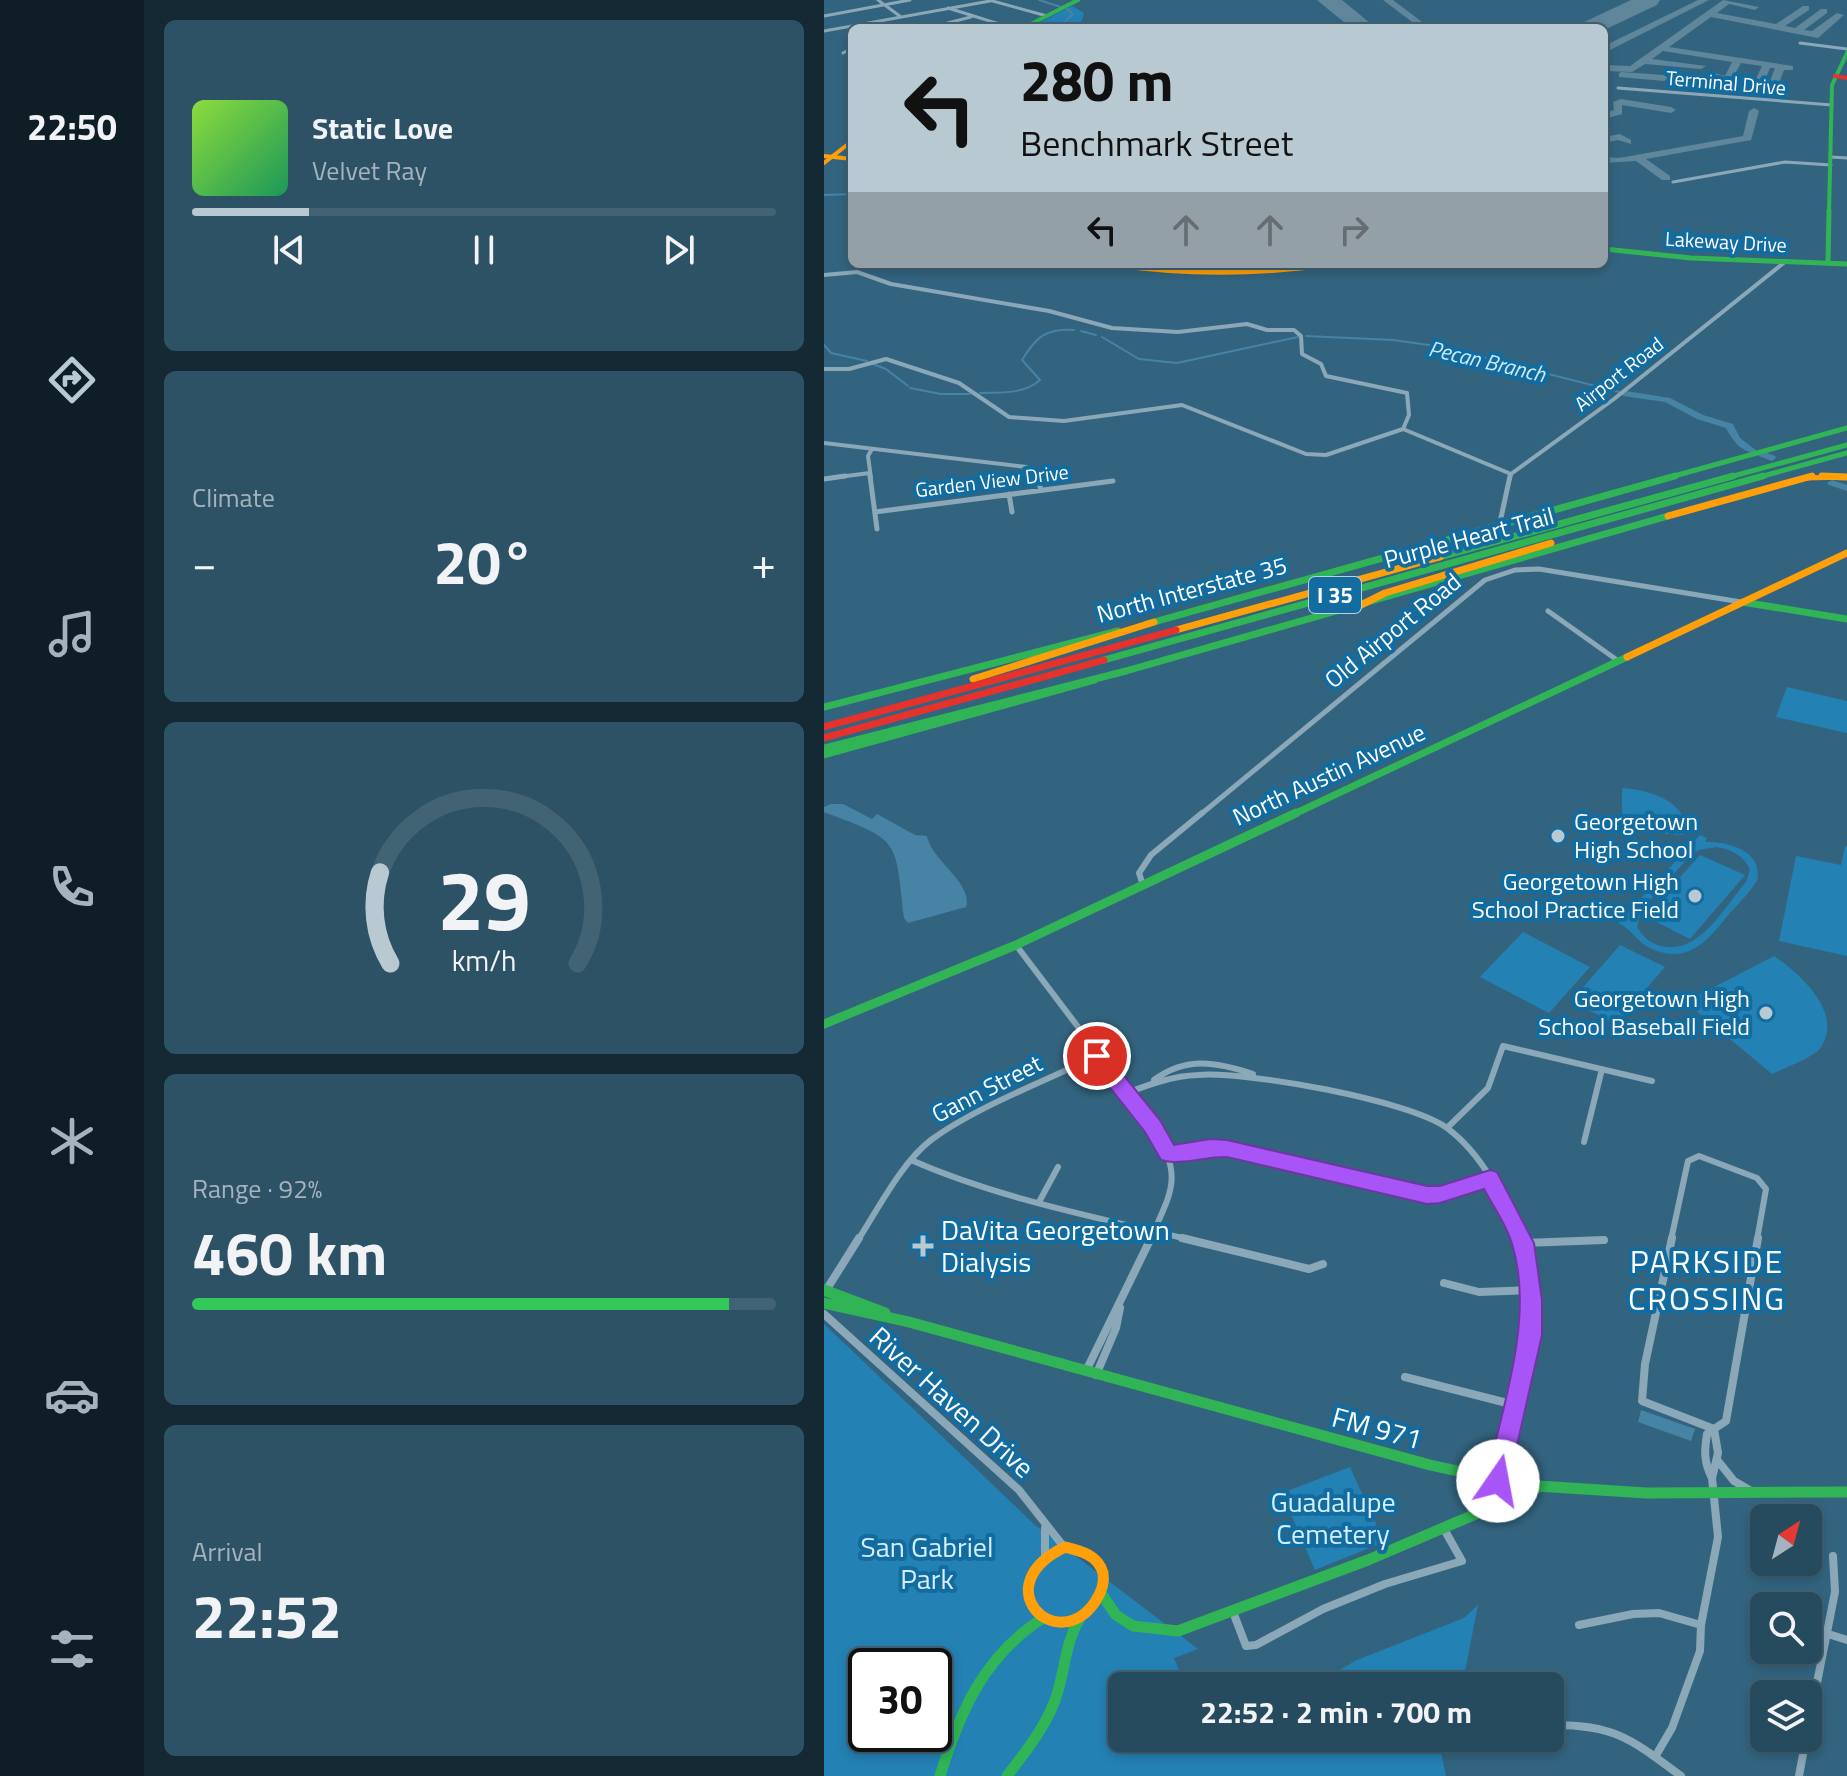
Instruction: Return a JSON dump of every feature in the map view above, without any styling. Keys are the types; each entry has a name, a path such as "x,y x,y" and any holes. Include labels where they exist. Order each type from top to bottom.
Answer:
{"main road":[{"path":"1031,24 1078,0"},
{"path":"1828,263 1832,105 1835,76 1847,51"},
{"path":"1835,76 1847,78"},
{"path":"824,163 828,156 848,144"},
{"path":"828,156 848,158"},
{"name":"Lakeway Drive","path":"1608,249 1691,258 1847,264"},
{"path":"1133,268 1214,275 1265,274 1306,268"},
{"name":"North Interstate 35","path":"824,707 1154,622 1847,428"},
{"name":"Purple Heart Trail","path":"825,727 1847,445"},
{"name":"Purple Heart Trail","path":"824,738 1847,453"},
{"path":"824,755 1796,480 1813,476 1847,477"},
{"path":"1359,606 1385,593 1695,496"},
{"name":"North Austin Avenue","path":"824,1024 1016,945 1847,553"},
{"path":"1741,602 1847,619"},
{"path":"825,727 837,720 1154,622"},
{"path":"824,748 1126,671"},
{"name":"FM 971","path":"825,1292 909,1322"},
{"name":"FM 971","path":"824,1303 909,1322 1096,1375 1498,1481 1537,1488 1713,1493 1847,1492"},
{"path":"1102,1595 1112,1615 1126,1624 1152,1632 1178,1631 1444,1529 1537,1488"},
{"path":"1007,1776 1055,1701 1062,1678 1066,1638 1102,1595 1105,1580 1102,1566 1093,1555 1080,1548 1065,1547 1045,1556 1029,1578 1027,1591 1030,1604 1024,1627"},
{"path":"1030,1604 1043,1618 1055,1622 1088,1615"},
{"path":"940,1776 952,1732 997,1655 1024,1627 1043,1618"},
{"path":"1055,1622 1066,1638"}],"street":[{"path":"878,0 901,17"},
{"path":"824,16 910,0"},
{"path":"872,24 989,0 1047,16"},
{"path":"948,8 997,24"},
{"path":"952,24 971,17"},
{"path":"824,31 848,28"},
{"path":"1800,43 1847,51"},
{"path":"843,53 848,50"},
{"name":"Terminal Drive","path":"1618,88 1832,105"},
{"path":"1673,182 1785,162 1847,158"},
{"name":"Airport Road","path":"1511,474 1614,399 1786,261"},
{"path":"824,275 857,272 888,284 1049,311 1112,328 1178,332 1247,324 1267,330 1291,330 1301,337 1302,354 1321,364 1328,377 1407,393 1409,415 1403,429"},
{"path":"824,369 849,369 886,359 959,383 1009,417 1082,420 1182,405 1314,456 1326,455 1403,429 1511,474 1499,527"},
{"path":"824,443 1032,469 1037,473 1041,490"},
{"path":"872,449 868,456 877,529"},
{"path":"938,464 943,458"},
{"path":"824,479 870,473"},
{"name":"Garden View Drive","path":"875,512 1113,481"},
{"path":"1009,494 1012,512"},
{"name":"Old Airport Road","path":"1143,885 1139,873 1151,855 1485,580 1515,570 1539,569 1741,602"},
{"path":"1548,611 1617,660"},
{"path":"1016,945 1097,1056 1153,1126 1169,1154 1173,1176 1155,1230 1086,1372"},
{"path":"1447,1128 1488,1088 1503,1046 1652,1081"},
{"name":"Gann Street","path":"825,1292 911,1160 929,1141 948,1128 1097,1056"},
{"path":"1127,1093 1154,1081 1170,1069 1198,1061 1405,1109 1447,1128 1472,1151 1490,1178 1523,1243 1530,1290 1531,1335 1498,1481"},
{"path":"1584,1142 1602,1069"},
{"path":"1154,1081 1210,1073 1263,1078"},
{"path":"1169,1154 1210,1147 1227,1148 1427,1195 1440,1195 1490,1178"},
{"path":"1655,1757 1672,1728 1688,1679 1698,1660 1701,1625 1718,1537 1712,1478 1718,1439 1714,1429 1675,1412 1650,1406 1641,1398 1645,1364 1688,1161 1699,1156 1757,1178 1766,1189 1726,1421 1714,1429 1707,1434 1704,1457 1706,1469 1712,1478"},
{"path":"911,1160 973,1185 1039,1202 1309,1269 1323,1264"},
{"path":"1039,1202 1058,1167"},
{"path":"1523,1243 1604,1240"},
{"path":"1444,1283 1479,1292 1530,1290"},
{"path":"1096,1375 1116,1328 1121,1304"},
{"name":"River Haven Drive","path":"824,1314 1019,1490 1045,1528 1065,1547"},
{"path":"1405,1377 1515,1405"},
{"path":"1717,1460 1734,1481 1754,1492"},
{"path":"1045,1528 1045,1556"},
{"path":"1233,1612 1246,1646 1256,1645 1323,1609 1385,1584 1462,1561 1444,1529"},
{"path":"1817,1680 1835,1592 1833,1556"},
{"path":"1579,1625 1633,1614 1659,1613 1701,1625"},
{"path":"1825,1633 1847,1640"},
{"path":"1564,1726 1606,1727 1621,1733 1681,1776"},
{"path":"1799,1776 1803,1752"}],"green space":[{"path":"1072,6 1084,13 1078,24 1037,24"},
{"path":"1787,687 1847,701 1847,733 1776,717"},
{"path":"1622,788 1663,798 1679,811 1688,831 1683,835 1626,831 1622,828"},
{"path":"1700,835 1707,838 1705,842 1724,843 1742,850 1755,862 1758,871 1754,885 1705,941 1687,952 1665,953 1652,949 1618,923","holes":["1716,847 1741,857 1750,870 1746,882 1710,927 1687,944 1661,946 1647,939 1637,927 1641,910 1691,855"]},
{"path":"1845,846 1847,956 1779,941 1796,856 1841,865"},
{"name":"Georgetown High School Practice Field","path":"1700,855 1745,875 1690,939 1645,916"},
{"path":"1523,932 1590,967 1549,1013 1480,977"},
{"path":"1620,945 1665,967 1616,1024 1571,1001"},
{"name":"Georgetown High School Baseball Field","path":"1774,956 1817,997 1827,1024 1826,1038 1818,1051 1772,1074 1694,1009 1695,997"},
{"name":"San Gabriel Park","path":"824,1324 1035,1525 1198,1649 1174,1658 1180,1672 1108,1672 1108,1752 1441,1752 1446,1776 824,1776"},
{"name":"Guadalupe Cemetery","path":"1350,1467 1384,1542 1315,1570 1282,1493"},
{"path":"1478,1605 1465,1672 1336,1672 1357,1660 1464,1618"}],"shaded area":[{"path":"843,804 872,819 877,814 915,835 927,836 936,854 964,890 966,907 908,923 904,918 899,872 890,846 868,830 824,812 824,807"},
{"path":"1641,1410 1695,1429 1691,1441 1638,1422"}],"waterway":[{"name":"Pecan Branch","path":"1039,0 1061,7"},
{"name":"Pecan Branch","path":"1062,24 1073,14 1067,9"},
{"name":"Pecan Branch","path":"824,195 848,194"},
{"name":"Pecan Branch","path":"980,393 1012,392 1033,385 1040,380 1022,360 1027,352 1037,340 1049,333 1074,330"},
{"name":"Pecan Branch","path":"1081,331 1096,335"},
{"name":"Pecan Branch","path":"1306,336 1393,340 1443,347 1619,392"},
{"name":"Pecan Branch","path":"1102,337 1139,359 1177,363 1298,337"},
{"name":"Pecan Branch","path":"824,345 831,353 867,361"},
{"name":"Pecan Branch","path":"873,364 886,369 908,386"},
{"name":"Pecan Branch","path":"910,388 941,394 970,394"},
{"name":"Pecan Branch","path":"1626,394 1667,400 1700,417 1730,426 1736,439 1753,451"},
{"name":"Pecan Branch","path":"1762,454 1772,458"},
{"name":"Pecan Branch","path":"1832,483 1847,488"}],"taxiway":[{"path":"1387,0 1420,24"},
{"path":"1608,48 1705,0"},
{"path":"1661,48 1729,0"},
{"path":"1728,1 1755,7"},
{"path":"1778,27 1806,8"},
{"path":"1797,31 1824,11"},
{"path":"1710,14 1797,31"},
{"path":"1814,34 1840,15"},
{"path":"1797,31 1818,35"},
{"path":"1643,61 1661,48"},
{"path":"1661,48 1790,68"},
{"path":"1608,68 1632,69 1643,61"},
{"path":"1643,61 1701,66"},
{"path":"1710,75 1707,76 1728,79 1737,61"},
{"path":"1757,87 1767,65"},
{"path":"1772,89 1780,67"},
{"path":"1622,75 1664,78"},
{"path":"1608,115 1619,112 1616,104 1621,102 1671,110"},
{"path":"1608,160 1619,161 1747,138 1754,111"},
{"path":"1608,139 1620,137 1627,142"},
{"path":"1638,158 1666,178"}],"runway":[{"path":"1328,0 1360,24"},
{"path":"1598,24 1649,0"}],"traffic: fast":[{"path":"1031,24 1078,0"},
{"path":"1828,263 1832,85 1847,53"},
{"path":"1608,249 1691,258 1847,264"},
{"path":"1147,624 1847,428"},
{"path":"1440,557 1847,445"},
{"path":"1104,660 1847,453"},
{"path":"1119,673 1668,516"},
{"path":"1742,602 1847,619"},
{"path":"824,707 1118,631"},
{"path":"824,1024 1016,945 1627,657"},
{"path":"824,748 1126,671"},
{"path":"824,755 1095,680"},
{"path":"824,1290 885,1313"},
{"path":"824,1303 909,1322 1430,1465 1522,1485 1646,1493 1847,1492"},
{"path":"1102,1595 1116,1615 1133,1626 1178,1631 1368,1560 1537,1488"},
{"path":"940,1776 965,1707 989,1666 1004,1647 1043,1618"},
{"path":"1007,1776 1037,1736 1049,1714 1058,1691 1068,1646 1079,1620"}],"traffic: slow":[{"path":"824,163 848,144"},
{"path":"824,156 848,159"},
{"path":"1141,268 1221,274 1301,268"},
{"path":"1668,516 1813,476 1847,477"},
{"path":"1359,606 1385,593 1551,543"},
{"path":"1627,657 1847,553"},
{"path":"1176,630 1440,557"},
{"path":"973,679 1154,622"},
{"path":"1065,1547 1089,1554 1101,1566 1104,1580 1100,1595 1091,1608 1078,1618 1063,1623 1047,1620 1033,1609 1026,1590 1028,1580 1039,1564 1065,1547"}],"traffic: jam":[{"path":"1835,76 1847,78"},
{"path":"824,727 1176,630"},
{"path":"824,738 1104,660"}],"place":[{"name":"Georgetown High School","path":"1558,836"},
{"name":"Georgetown High School Practice Field","path":"1695,896"},
{"name":"Georgetown High School Baseball Field","path":"1766,1013"},
{"name":"DaVita Georgetown Dialysis","path":"923,1246"}],"district":[{"name":"PARKSIDE CROSSING","path":"1707,1280"}],"route":[{"path":"1097,1056 1153,1126 1169,1154 1210,1147 1227,1148 1427,1195 1440,1195 1490,1178 1523,1243 1531,1300 1531,1335 1498,1481"}]}
